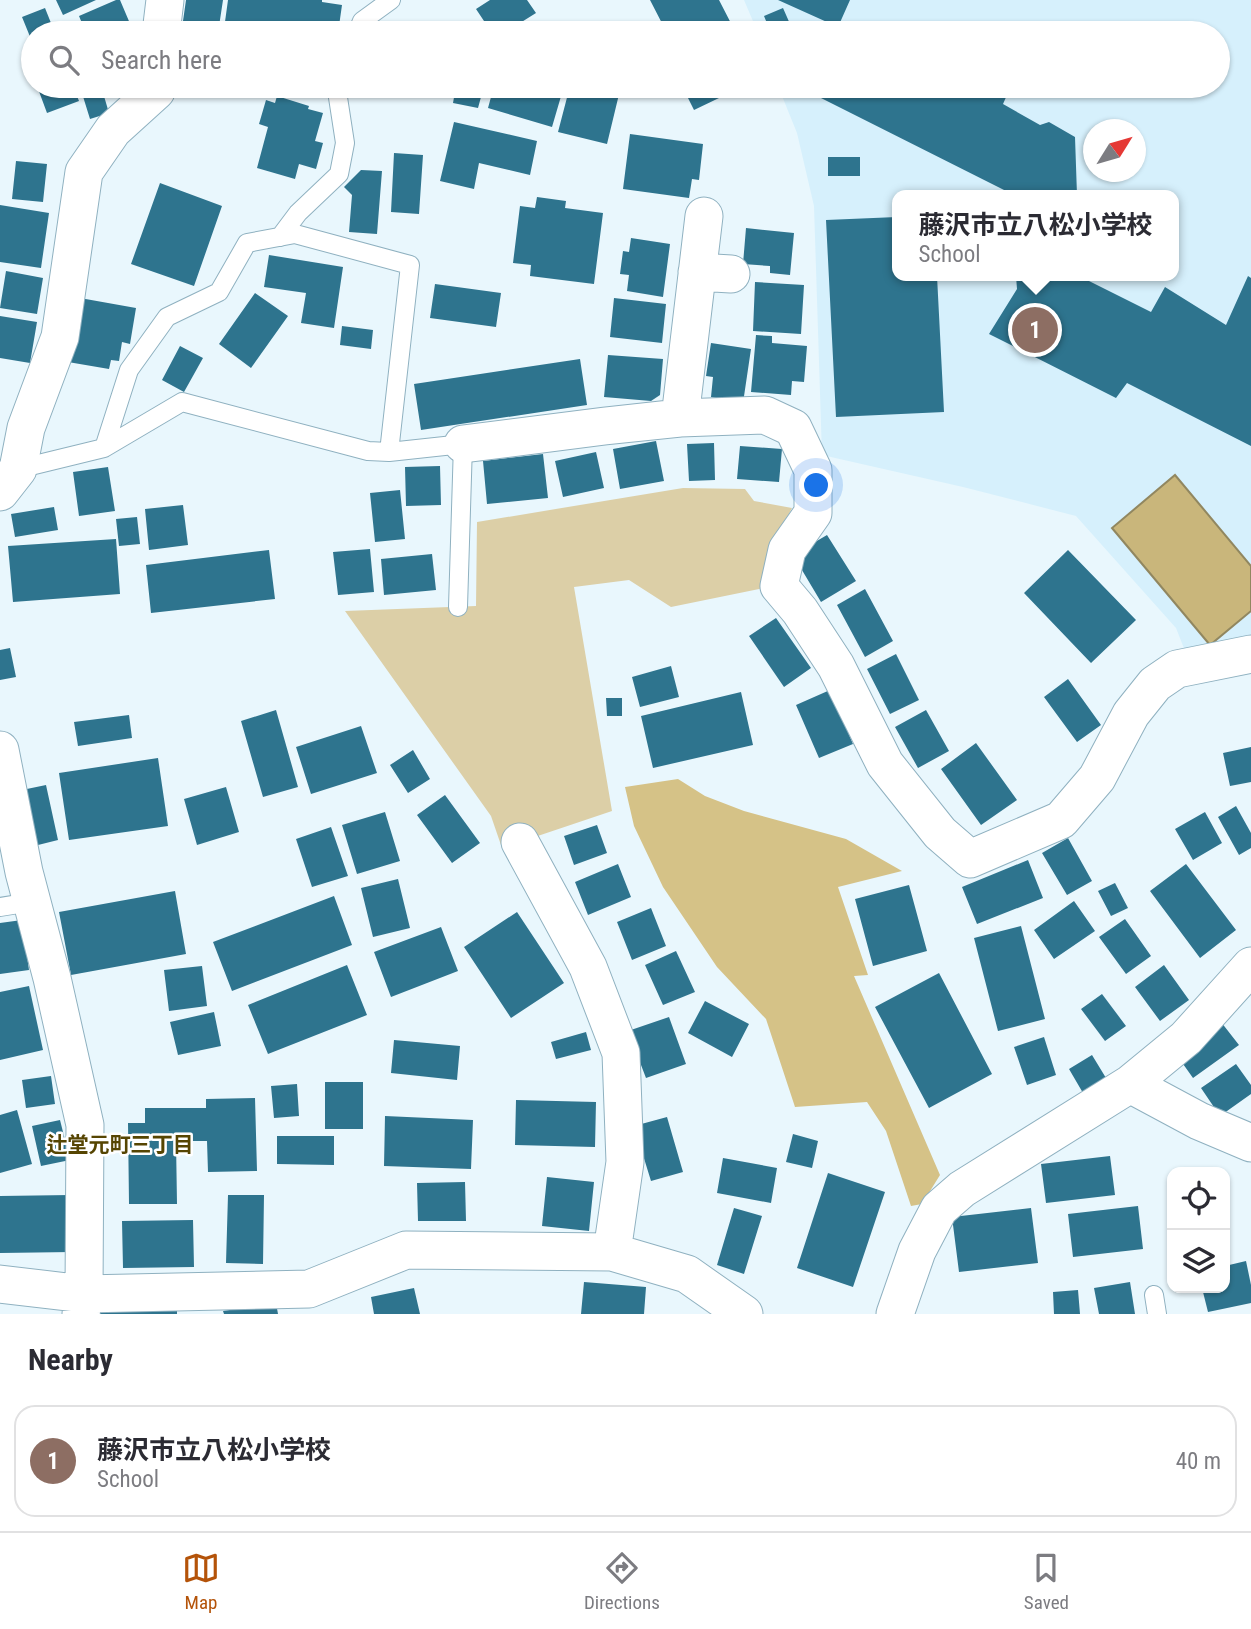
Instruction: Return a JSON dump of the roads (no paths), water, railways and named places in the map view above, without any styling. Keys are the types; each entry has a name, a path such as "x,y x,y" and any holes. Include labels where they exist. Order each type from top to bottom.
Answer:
{"street":[{"path":"9,481 60,337 84,172 113,130 148,98"},
{"path":"680,418 714,273 704,216"},
{"path":"463,444 680,418 765,415 793,428 814,470 813,513 787,550 779,586 800,611 836,666 885,764 940,833 970,859 1061,820 1097,778 1132,714 1155,684 1177,669 1251,654"},
{"path":"0,750 16,905 52,978 85,1125 83,1304"},
{"path":"520,842 588,967 621,1053 625,1162 612,1252"},
{"path":"895,1314 918,1251 939,1209 962,1189 1130,1084 1186,1038 1251,966"},
{"path":"1130,1084 1199,1121 1251,1143"},
{"path":"0,1284 83,1304 309,1289 406,1250 612,1252 687,1274 744,1314"}],"lane":[{"path":"362,21 391,0"},
{"path":"280,237 298,213 339,174 345,143 338,98"},
{"path":"104,448 129,370 167,317 219,292 247,243 295,234 410,265 389,452"},
{"path":"9,481 104,448 182,402 368,451 389,452 463,444 458,607"},
{"path":"1154,1295 1157,1314"}],"place":[{"name":"藤沢市立八松小学校","path":"1035,330"}],"district":[{"name":"辻堂元町三丁目","path":"120,1145"}]}
